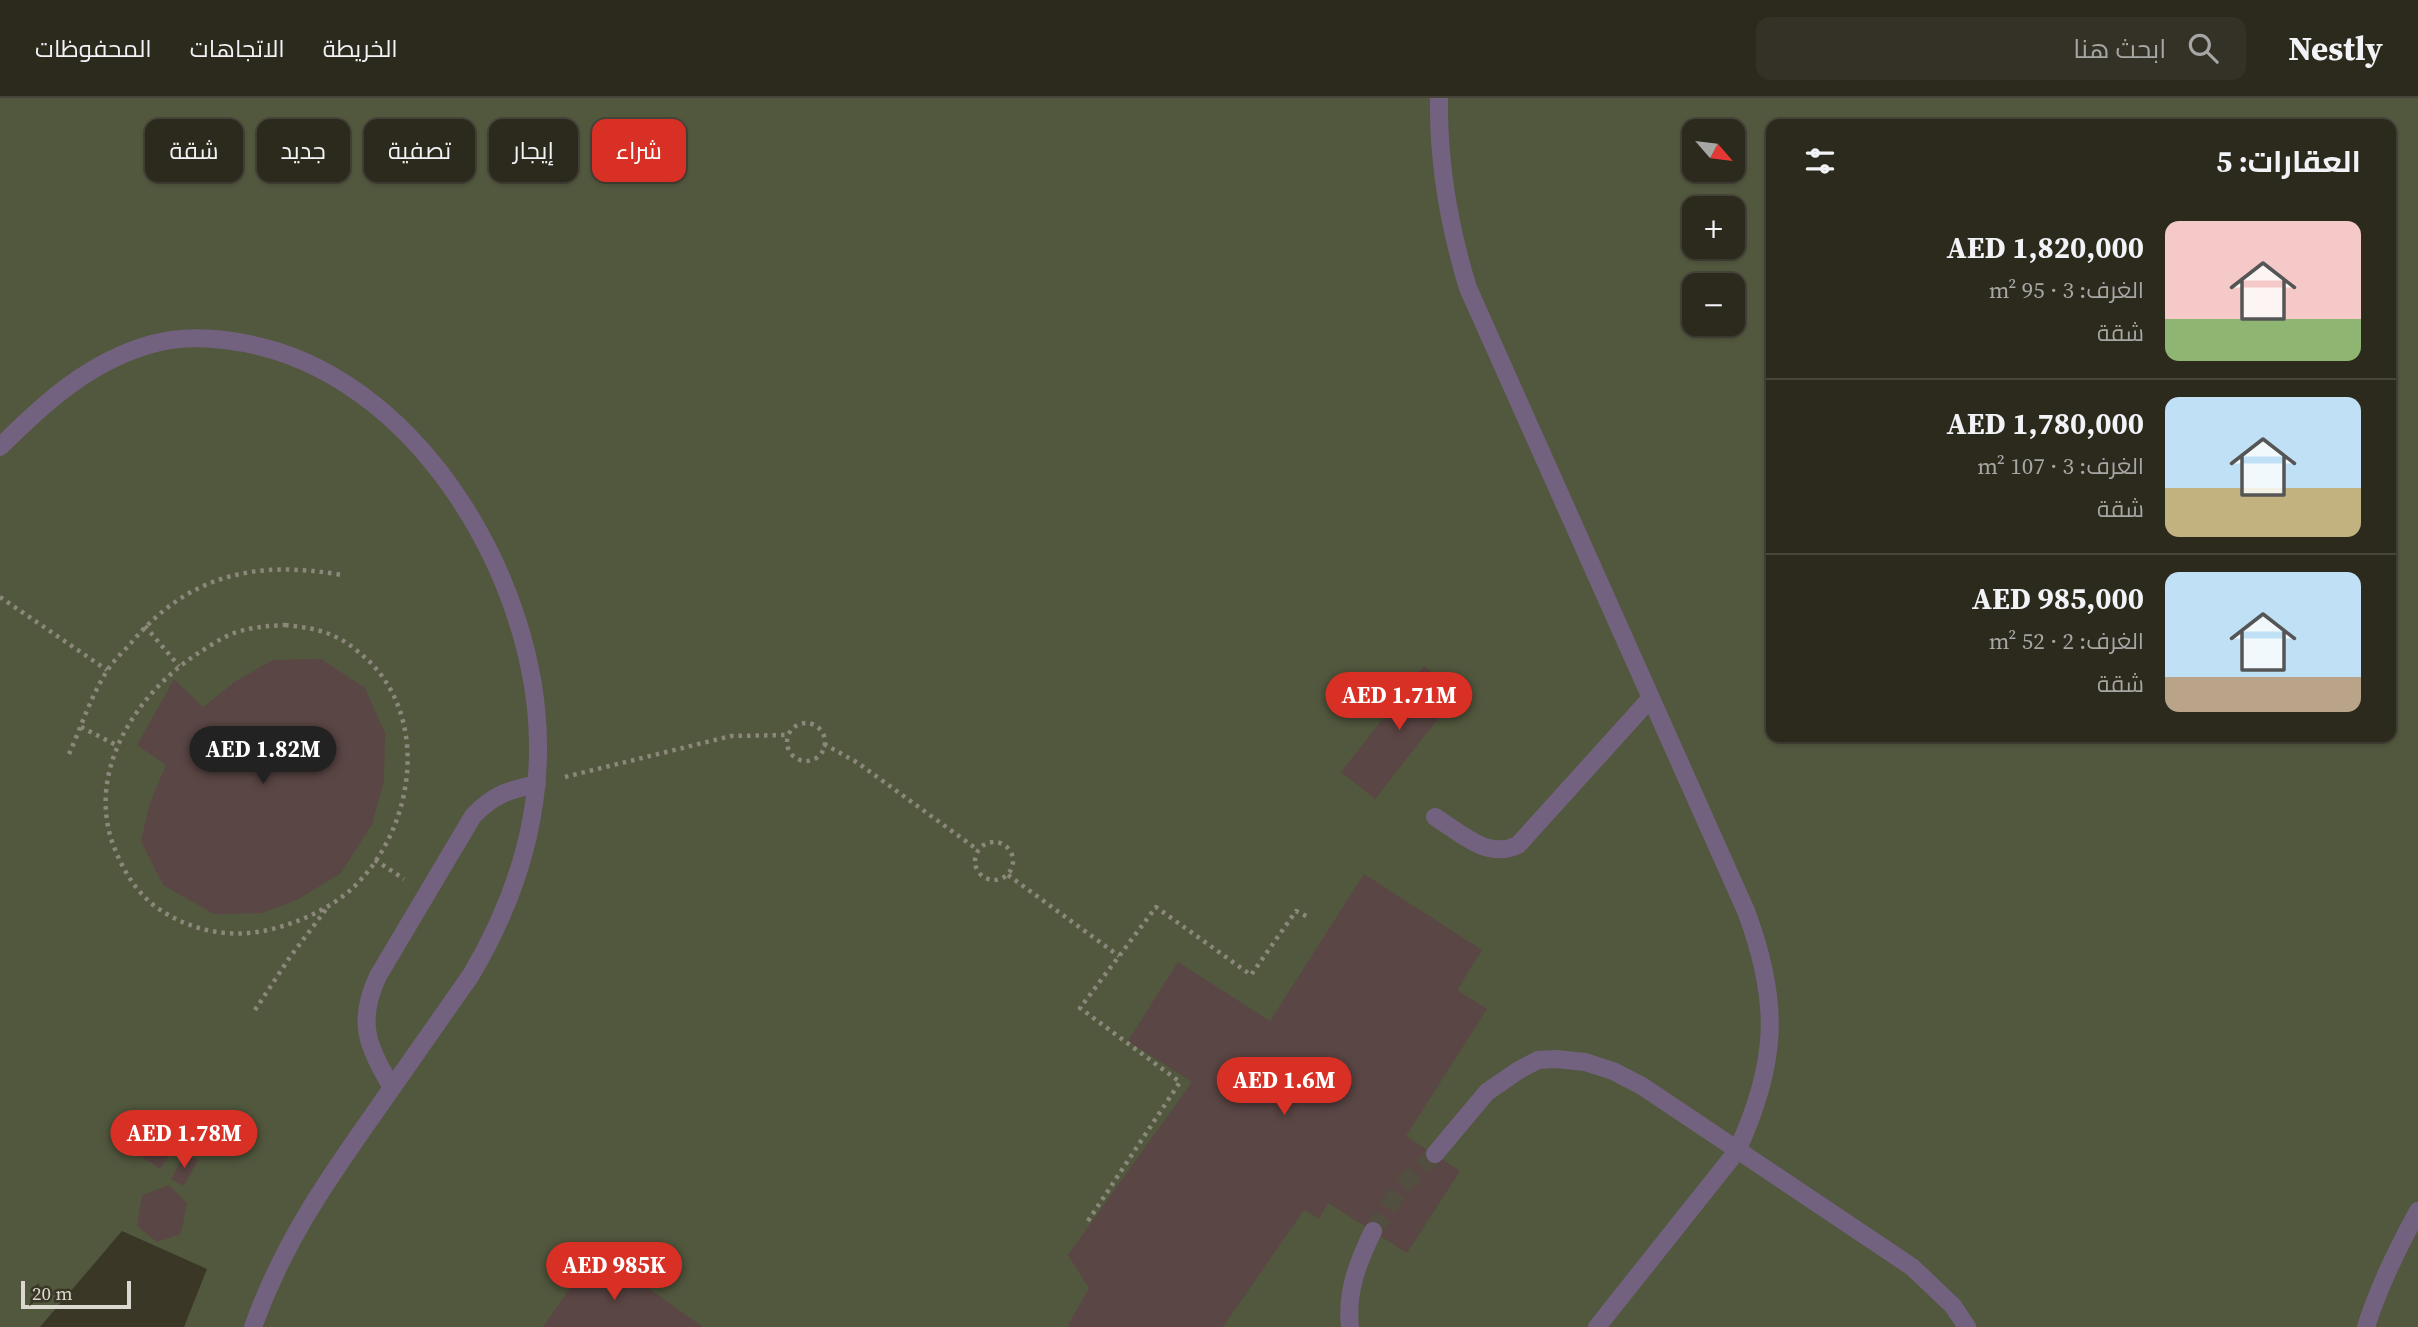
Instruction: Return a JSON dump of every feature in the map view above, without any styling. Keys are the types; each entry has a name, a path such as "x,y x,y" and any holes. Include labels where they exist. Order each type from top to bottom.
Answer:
{"street":[{"path":"1439,98 1447,208 1468,288 1746,911 1767,978 1770,1026 1763,1085 1737,1151 1597,1327"},
{"path":"0,447 31,416 70,384 109,360 153,344 199,337 238,341 276,351 312,365 347,384 379,407 434,466 459,498 498,569 526,651 535,696 537,784 531,827 508,904 492,941 471,975 311,1205 289,1244 253,1327"},
{"path":"1435,817 1494,851 1518,845 1650,699"},
{"path":"392,1088 371,1051 366,1032 370,993 378,976 464,828 483,805 509,790 537,784"},
{"path":"1435,1154 1487,1092 1538,1060 1585,1062 1613,1071 1642,1086 1912,1266 1953,1306 1967,1327"},
{"path":"2367,1327 2374,1302 2394,1255 2418,1211"},
{"path":"1350,1327 1351,1289 1357,1262 1373,1231"}],"path":[{"path":"69,754 107,670 145,626 177,599 240,573 309,569 342,575"},
{"path":"0,597 107,670"},
{"path":"145,626 179,666"},
{"path":"255,1010 328,906 362,878 389,838 399,814 408,764 407,738 401,713 391,690 377,669 359,652 338,638 313,628 258,626 232,634 179,666 150,692 135,713 118,746 107,785 106,812 111,839 121,864 134,885 152,904 172,918 194,928 241,934 265,931 288,925 328,906"},
{"path":"805,723 816,725 823,734 824,744 821,754 811,760 800,761 791,755 786,745 788,734 795,726 805,723"},
{"path":"81,727 118,746"},
{"path":"537,784 731,736 788,734"},
{"path":"824,744 858,763 978,850"},
{"path":"994,841 1003,844 1013,858 1008,875 1000,880 981,876 975,868 978,850 994,841"},
{"path":"375,860 426,893"},
{"path":"1008,875 1119,956"},
{"path":"1088,1221 1180,1082 1080,1008 1156,907 1251,975 1296,911 1310,918"}],"green space":[{"path":"0,98 2418,98 2418,1327 184,1327 207,1269 122,1231 40,1327 0,1327"}],"building":[{"path":"321,659 365,688 385,733 384,781 372,824 341,873 297,900 262,913 214,914 163,885 141,841 150,803 166,765 137,745 174,679 203,707 236,681 273,660"},
{"path":"1424,666 1458,693 1375,799 1341,772"},
{"path":"1364,874 1482,950 1457,990 1487,1009 1406,1136 1460,1171 1407,1253 1328,1203 1319,1219 1304,1210 1223,1327 1070,1327 1068,1325 1089,1288 1068,1255 1192,1082 1128,1041 1178,962 1270,1021"},
{"path":"157,1133 175,1146 160,1169 141,1156"},
{"path":"185,1154 198,1160 184,1186 171,1179"},
{"path":"169,1185 187,1203 181,1234 157,1242 137,1226 142,1195"},
{"path":"596,1251 703,1327 543,1327"}],"tunnel":[{"path":"1373,1231 1402,1186 1435,1154"}]}
